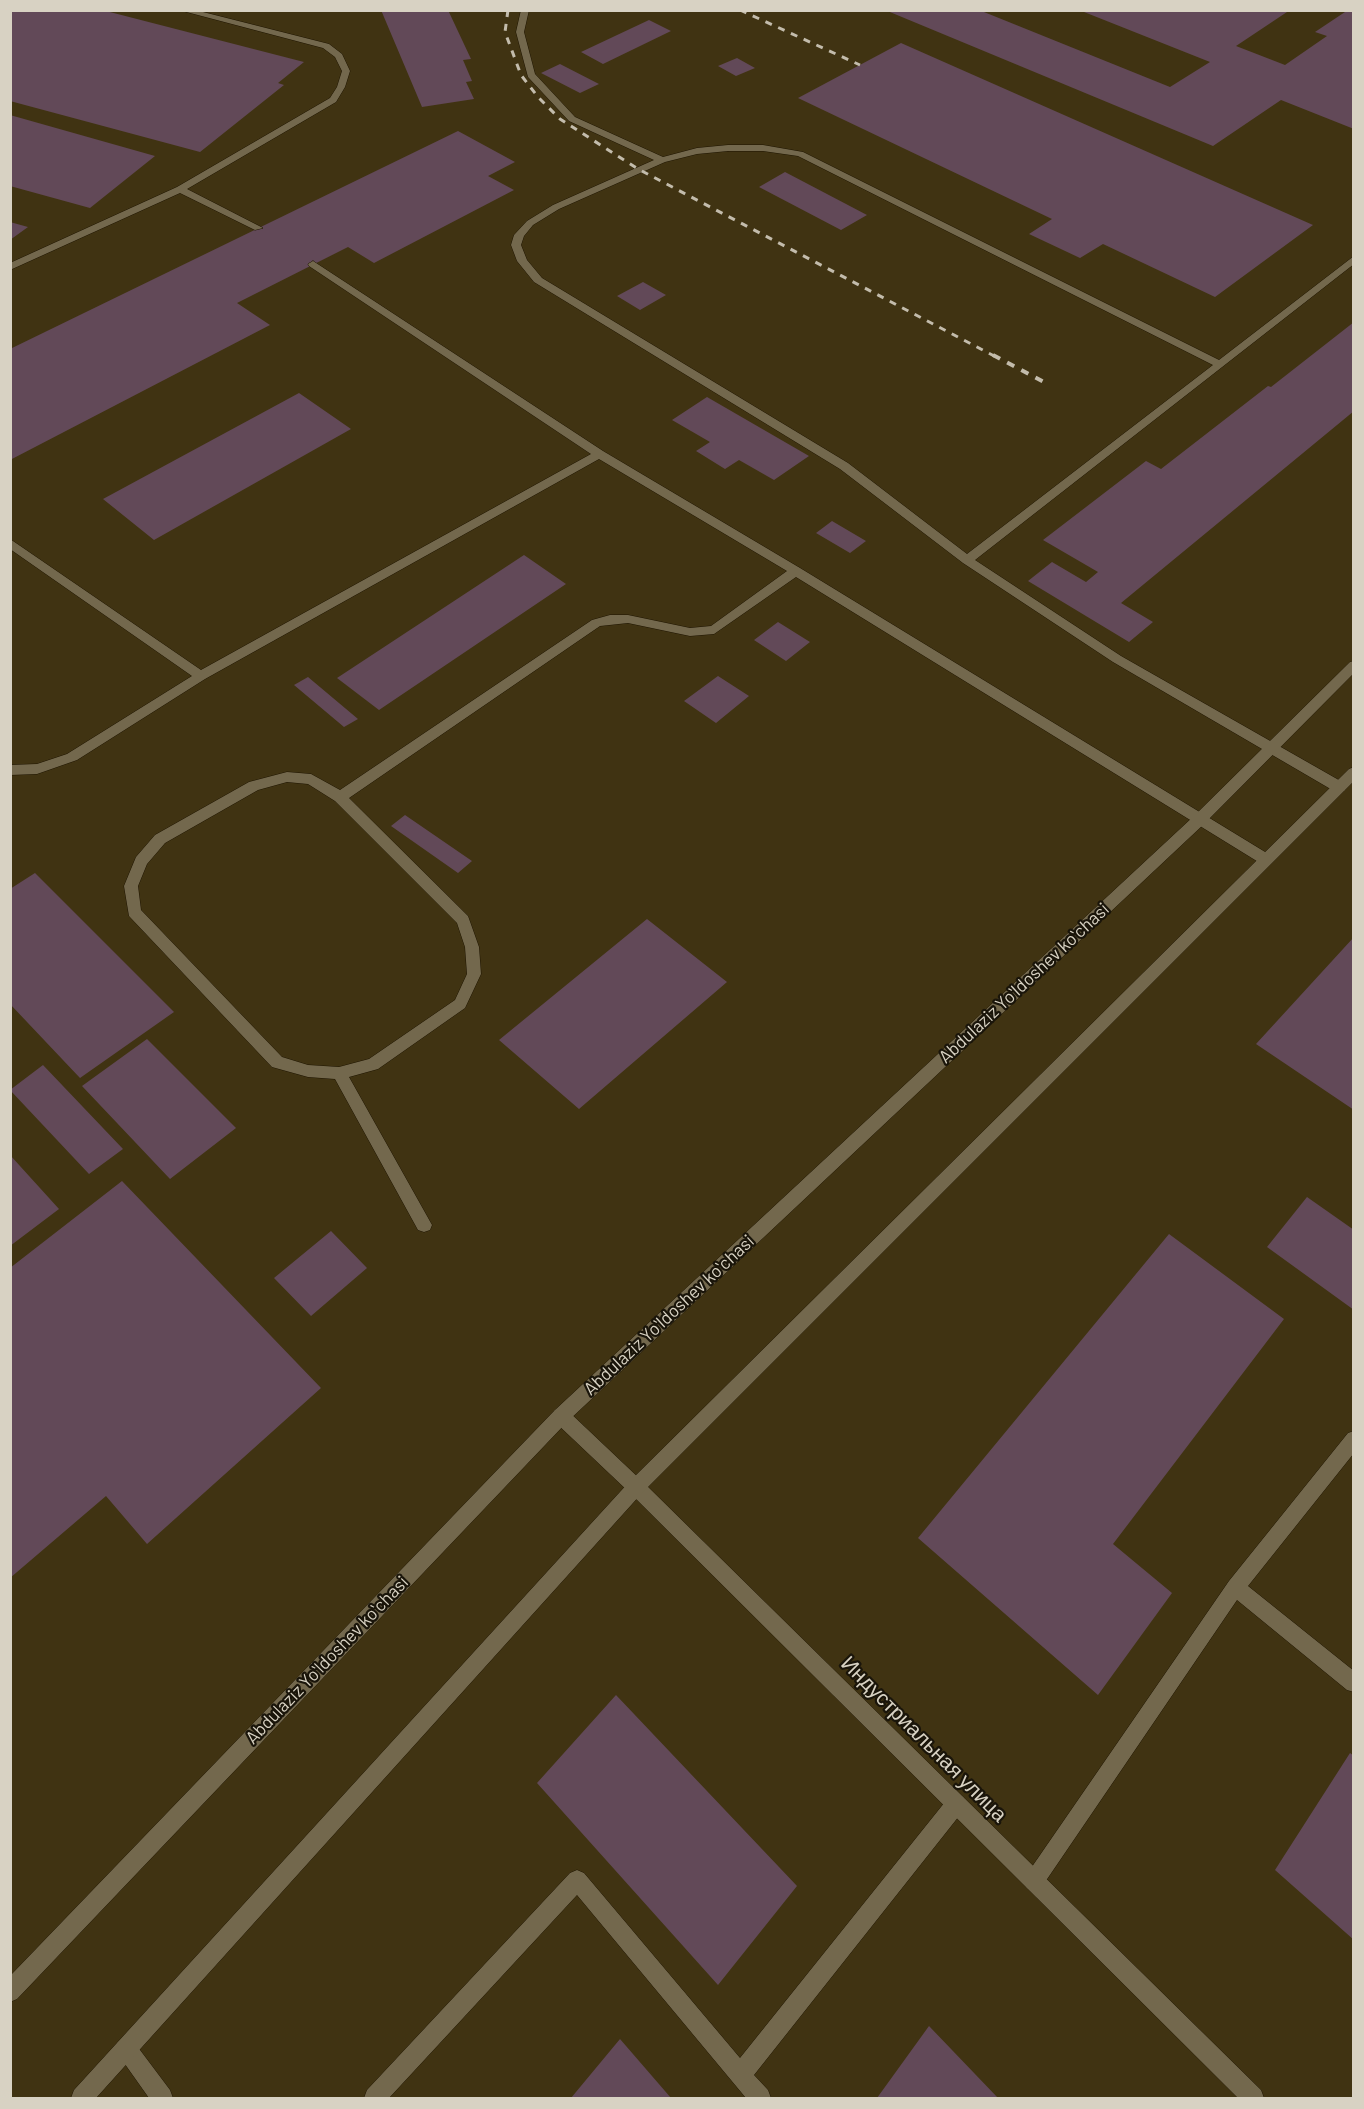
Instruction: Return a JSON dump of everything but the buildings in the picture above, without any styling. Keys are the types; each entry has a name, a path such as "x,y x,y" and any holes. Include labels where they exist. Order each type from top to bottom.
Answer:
{"main road":[{"path":"10,267 180,189 333,100 341,87 346,71 339,56 326,46 183,10"},
{"path":"525,10 520,32 531,75 572,119 662,160"},
{"path":"1220,364 800,154 763,148 728,148 662,160 556,207 530,223 519,235 516,245 522,261 538,280 844,466 967,560 1117,659 1339,787"},
{"path":"180,189 258,228"},
{"path":"967,560 1353,259"},
{"path":"313,264 599,454 796,571 1265,860"},
{"path":"10,770 37,769 72,757 201,676 599,454"},
{"path":"10,543 201,676"},
{"path":"340,797 596,623 610,619 628,619 690,633 714,630 796,571"},
{"name":"Abdulaziz Yoʻldoshev koʻchasi","path":"10,1992 561,1416 1199,820 1353,665"},
{"path":"82,2098 636,1487 1353,772"},
{"path":"287,777 311,779 340,797 463,920 472,947 474,974 460,1004 373,1064 339,1073 308,1071 277,1062 134,912 131,886 141,861 160,839 254,786 287,777"},
{"path":"339,1073 424,1225"},
{"name":"Индустриальная улица","path":"561,1416 636,1487 1253,2098"},
{"path":"1034,1881 1235,1587 1353,1438"},
{"path":"1235,1587 1353,1683"},
{"path":"740,2075 956,1804"},
{"path":"375,2098 577,1880 760,2098"},
{"path":"126,2050 162,2098"}],"shaded area":[{"path":"11,11 1353,11 1353,2098 11,2098"}],"railway":[{"path":"508,10 505,32 521,75 538,97 560,119 638,169 996,357"},
{"path":"740,10 860,65"},
{"path":"993,355 1046,383"}]}
